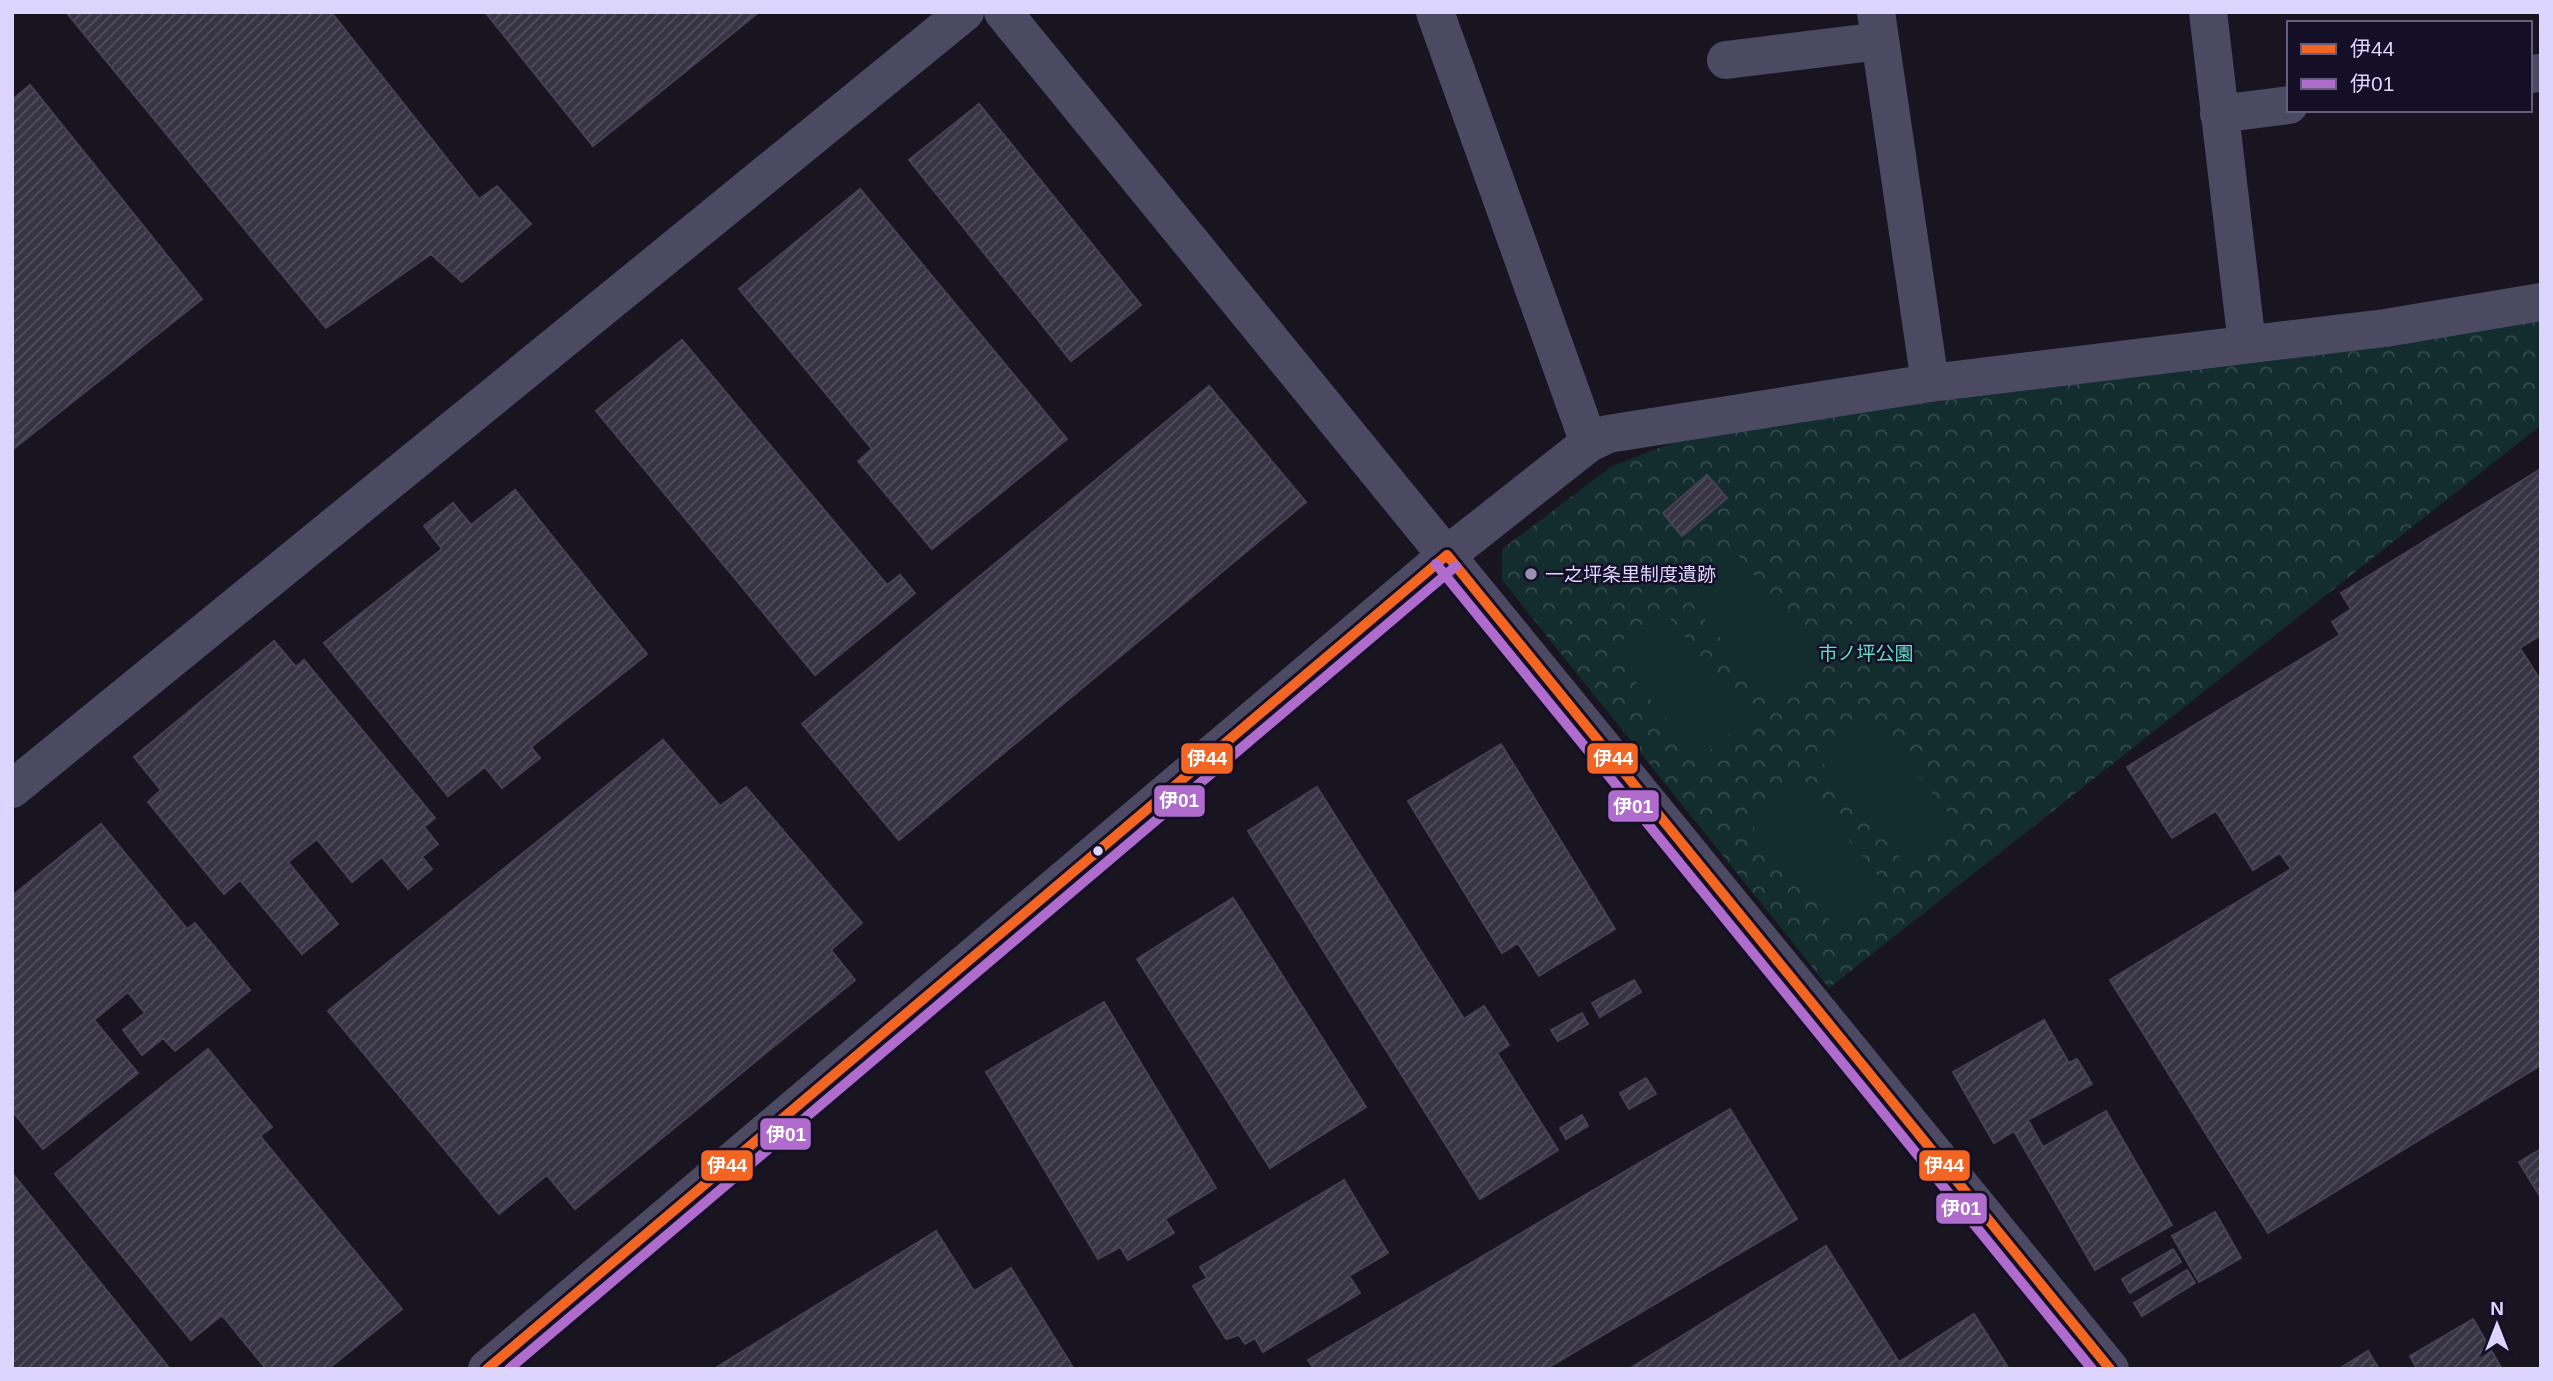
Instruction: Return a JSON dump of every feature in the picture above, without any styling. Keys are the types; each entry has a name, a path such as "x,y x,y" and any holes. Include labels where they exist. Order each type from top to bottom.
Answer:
{"street":[{"path":"12,789 965,12"},
{"path":"1435,12 1589,443"},
{"path":"2208,12 2247,344"},
{"path":"1009,14 2110,1369"},
{"path":"1726,60 1878,27 1930,383"},
{"path":"2219,114 2287,105"},
{"path":"487,1369 1447,555 1589,443 1608,434 1930,383 2385,328 2541,303"}],"green space":[{"name":"市ノ坪公園","path":"2541,320 2541,425 1829,988 1502,580 1502,549 1612,466 1688,437 2249,353"},
{"path":"1733,549 1822,658 1771,700 1682,591"},
{"path":"1662,609 1750,717 1699,759 1610,650"},
{"path":"1870,717 1959,826 1908,867 1819,758"},
{"path":"1797,777 1886,886 1835,927 1746,818"}],"building":[{"path":"66,12 331,12 479,199 497,186 531,224 462,282 431,254 326,328"},
{"path":"485,12 759,12 593,146"},
{"path":"30,85 202,299 12,450 12,100"},
{"path":"979,104 1141,305 1071,361 909,160"},
{"path":"860,189 1067,439 932,549 858,461 872,449 739,289"},
{"path":"682,340 887,585 900,575 915,593 815,675 596,411"},
{"path":"1209,386 1306,502 899,840 802,724"},
{"path":"2539,470 2541,635 2520,648 2541,681 2541,1065 2268,1233 2110,980 2291,869 2280,853 2253,870 2216,811 2172,838 2127,767 2340,635 2332,622 2351,609 2341,593"},
{"path":"1707,475 1727,498 1682,536 1663,513"},
{"path":"515,490 647,654 531,747 540,758 502,788 485,767 448,796 324,643 442,549 424,526 453,503 471,525"},
{"path":"274,641 296,667 304,660 435,818 424,827 438,844 422,857 432,869 408,889 382,857 352,882 317,839 288,862 338,924 302,954 240,880 224,894 148,802 161,790 134,757"},
{"path":"663,740 720,806 746,787 862,923 831,950 855,980 575,1209 547,1175 499,1214 328,1011"},
{"path":"1501,744 1615,929 1539,976 1518,943 1502,953 1408,801"},
{"path":"1317,787 1464,1019 1484,1006 1509,1045 1497,1053 1558,1150 1480,1199 1248,831"},
{"path":"101,824 187,929 195,923 250,990 175,1051 163,1038 142,1055 123,1030 145,1013 128,992 94,1020 138,1073 43,1149 12,1111 12,896"},
{"path":"1233,898 1366,1107 1270,1168 1137,959"},
{"path":"1634,980 1641,992 1600,1017 1592,1003"},
{"path":"1104,1002 1216,1188 1165,1219 1174,1233 1128,1260 1120,1247 1098,1259 986,1072"},
{"path":"1582,1013 1588,1024 1558,1041 1551,1030"},
{"path":"2044,1020 2069,1063 2077,1059 2092,1084 2028,1120 2043,1147 2106,1111 2172,1225 2095,1270 2014,1131 1994,1143 1953,1072"},
{"path":"208,1049 272,1127 260,1136 402,1309 328,1369 266,1369 222,1315 191,1340 55,1174"},
{"path":"1646,1078 1656,1094 1629,1109 1620,1093"},
{"path":"1730,1109 1797,1219 1546,1369 1314,1369 1308,1360"},
{"path":"1582,1115 1588,1126 1566,1139 1560,1128"},
{"path":"2541,1149 2541,1198 2519,1162"},
{"path":"12,1173 170,1369 12,1369"},
{"path":"1344,1180 1388,1253 1349,1276 1360,1293 1263,1352 1255,1338 1245,1344 1239,1335 1226,1339 1193,1286 1207,1278 1200,1267"},
{"path":"2215,1212 2241,1258 2199,1282 2172,1236"},
{"path":"936,1231 974,1291 1011,1268 1074,1369 714,1369"},
{"path":"1826,1246 1899,1362 1974,1314 2009,1369 1629,1369"},
{"path":"2173,1249 2181,1262 2130,1293 2122,1279"},
{"path":"2187,1270 2195,1283 2142,1316 2134,1303"},
{"path":"2473,1319 2502,1369 2417,1369 2410,1356"},
{"path":"2368,1351 2379,1369 2339,1369"}],"transit line":[{"name":"伊44","path":"1447,555 2110,1369"},
{"name":"伊44","path":"487,1369 1447,555"},
{"name":"伊01","path":"1436,564 2092,1369"},
{"name":"伊01","path":"509,1369 1456,566"}],"place":[{"name":"一之坪条里制度遺跡","path":"1531,574"}]}
